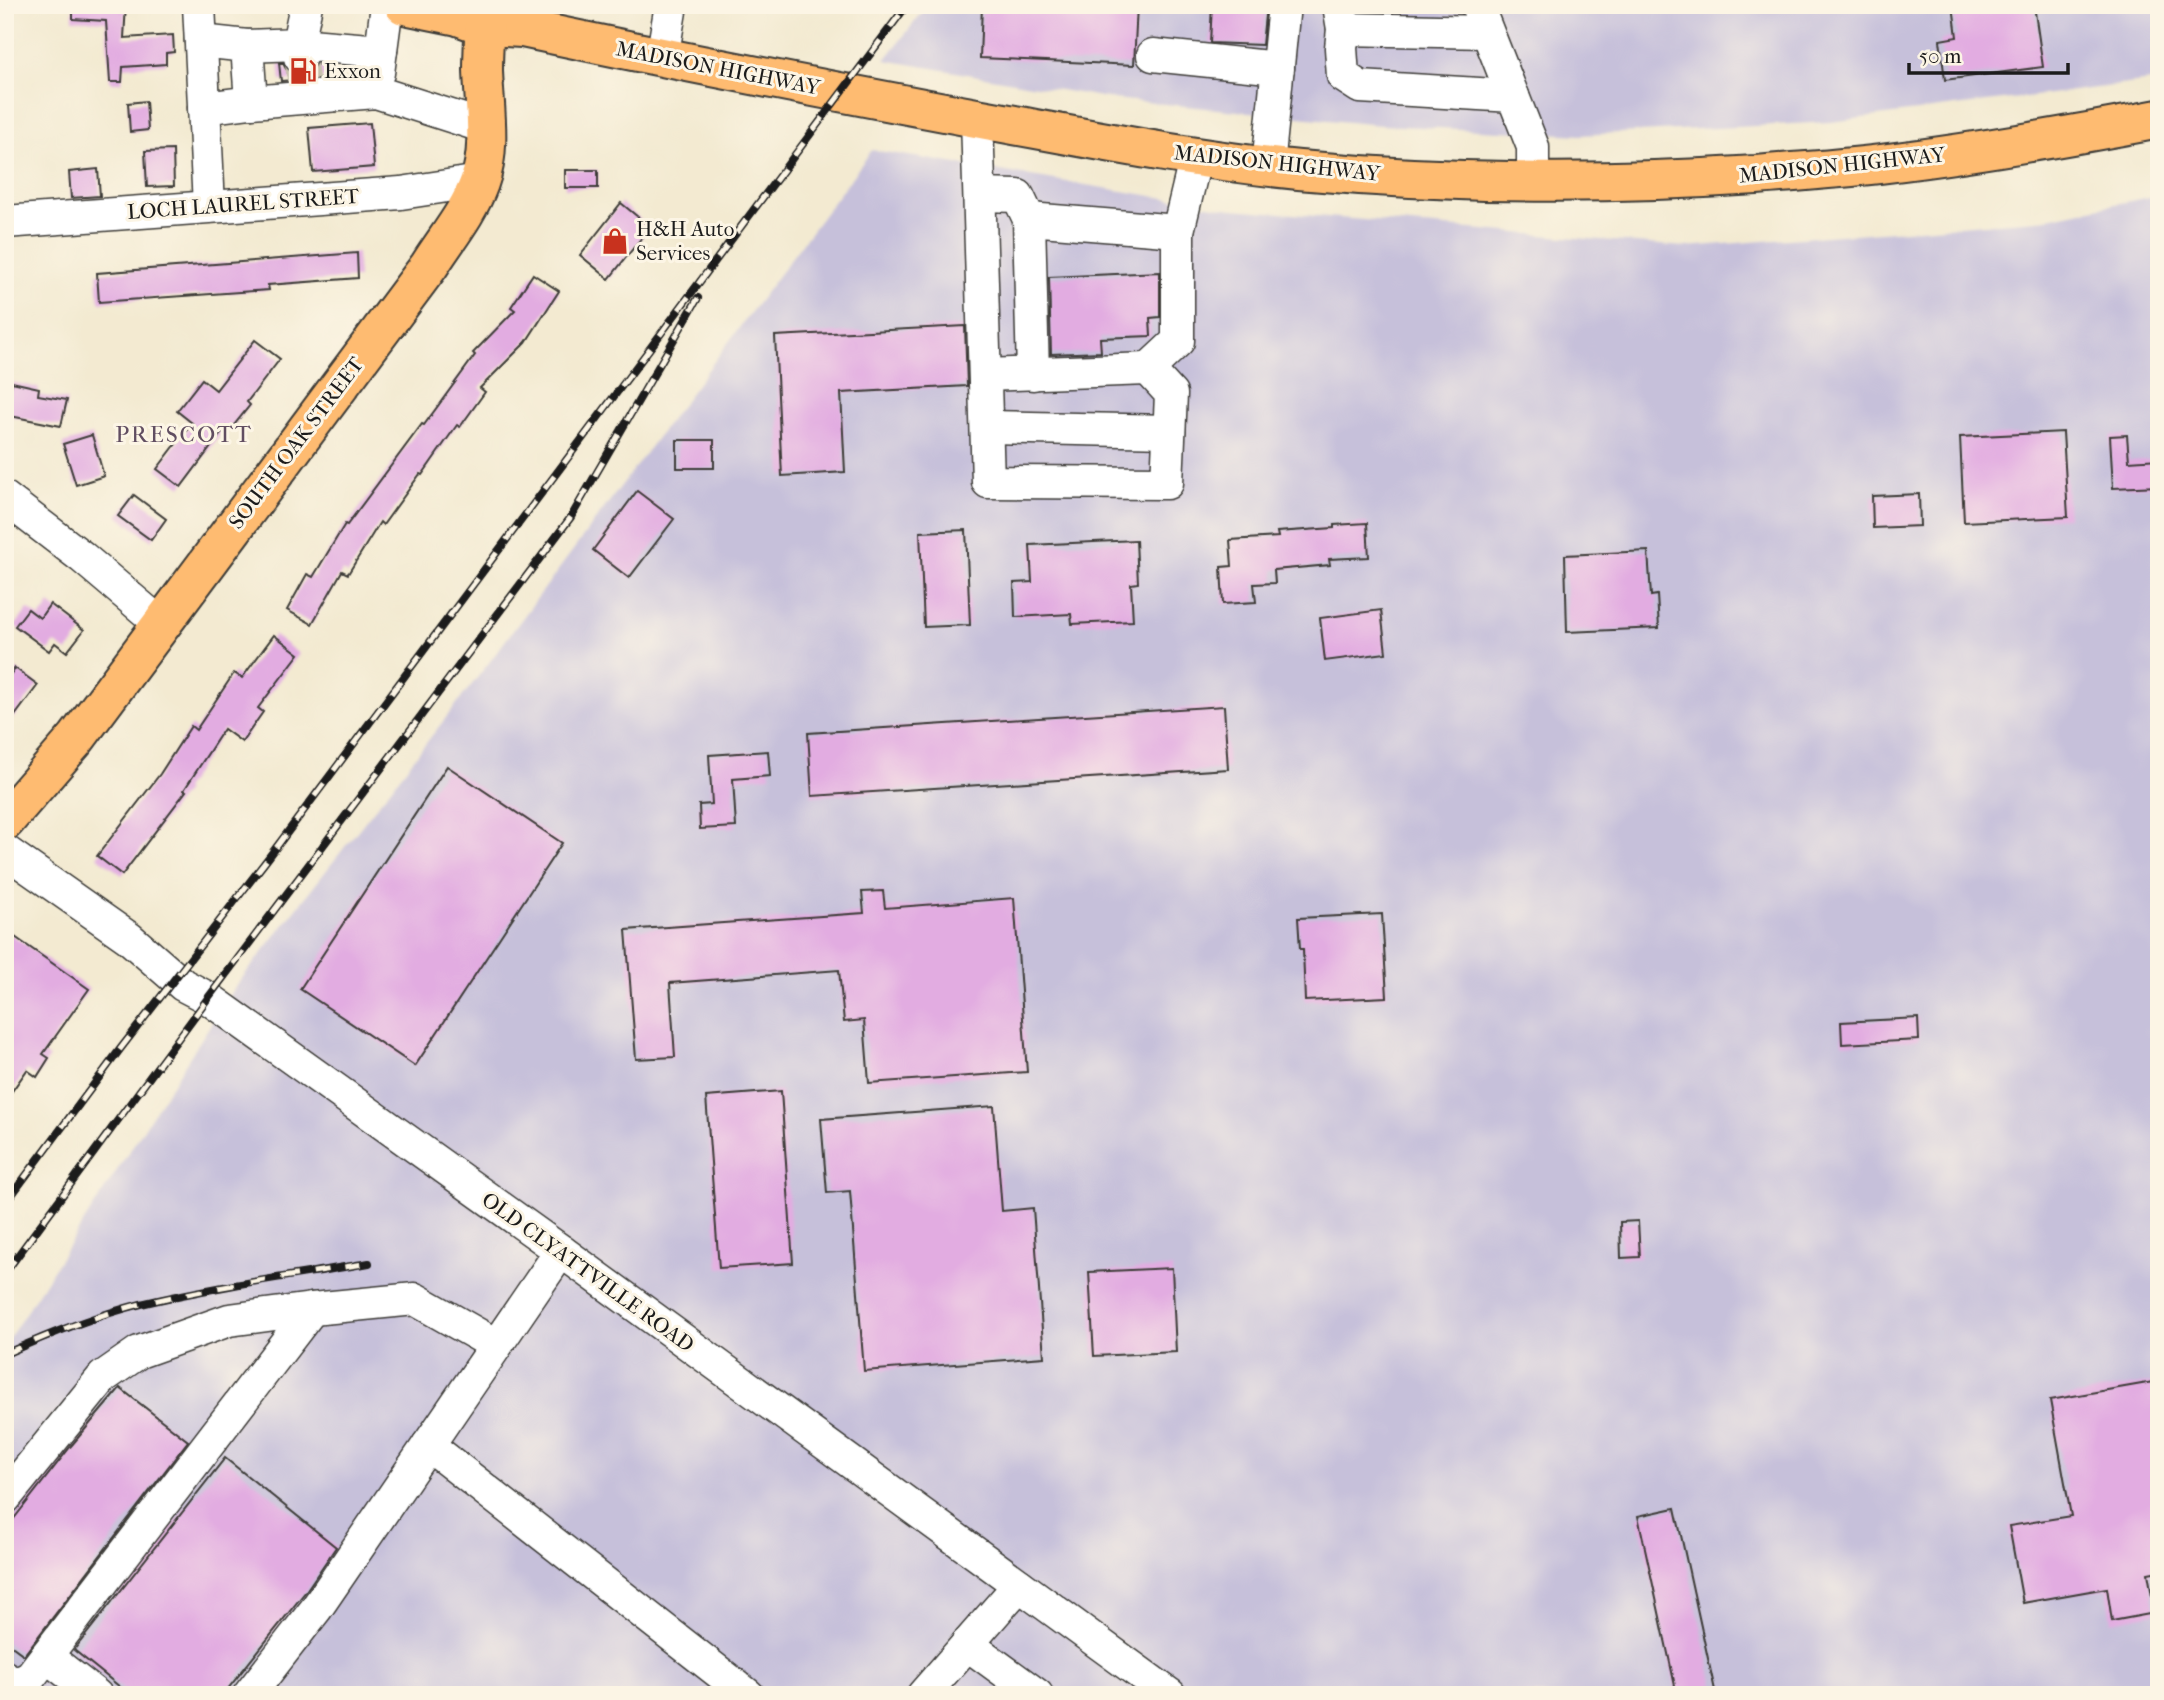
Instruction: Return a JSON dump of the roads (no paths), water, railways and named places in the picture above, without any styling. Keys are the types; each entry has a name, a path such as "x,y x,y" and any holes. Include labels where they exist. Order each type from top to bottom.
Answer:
{"main road":[{"name":"MADISON HIGHWAY","path":"404,5 458,16 485,16 523,29 662,58 977,118 1196,156 1362,175 1533,180 1679,180 1885,164 2031,143 2159,118"},
{"name":"SOUTH OAK STREET","path":"5,821 76,739 429,266 470,204 485,165 485,16"}],"street":[{"path":"199,5 209,206"},
{"path":"302,71 306,5"},
{"path":"376,92 387,5"},
{"path":"662,58 671,5"},
{"path":"1268,166 1284,5"},
{"path":"1513,96 1360,87 1343,76 1341,17 1482,19 1513,96 1533,147 1533,180"},
{"path":"201,41 247,46 302,71 485,127"},
{"path":"247,46 251,102"},
{"path":"204,108 251,102 302,71 381,51"},
{"path":"1153,55 1278,68"},
{"path":"977,118 988,482 1167,483 1171,394 1148,369"},
{"path":"985,375 1148,369 1178,341 1178,231 1196,156"},
{"name":"LOCH LAUREL STREET","path":"5,222 401,193 480,181"},
{"path":"979,195 1017,196 1029,219 1033,374"},
{"path":"1029,219 1178,231"},
{"path":"987,427 1169,431"},
{"path":"5,498 82,557 161,624"},
{"name":"OLD CLYATTVILLE ROAD","path":"5,851 129,938 183,985 208,998 561,1251 1170,1695"},
{"path":"249,1695 316,1609 561,1251"},
{"path":"5,1498 103,1377 139,1352 229,1320 415,1299 496,1345"},
{"path":"5,1677 13,1684 30,1677 312,1309"},
{"path":"428,1445 748,1695"},
{"path":"923,1695 1019,1585"},
{"path":"967,1644 1037,1695"},
{"path":"46,1656 96,1695"}],"tunnel":[{"path":"300,57 304,86"}],"railway":[{"path":"5,1204 121,1048 269,857 907,5"},
{"path":"5,1273 208,998 571,517 698,298"},
{"path":"5,1354 72,1326 141,1304 369,1263"}],"place":[{"name":"Exxon","path":"303,71"},
{"name":"H&H Auto Services","path":"615,241"}],"district":[{"name":"PRESCOTT","path":"184,434"}]}
